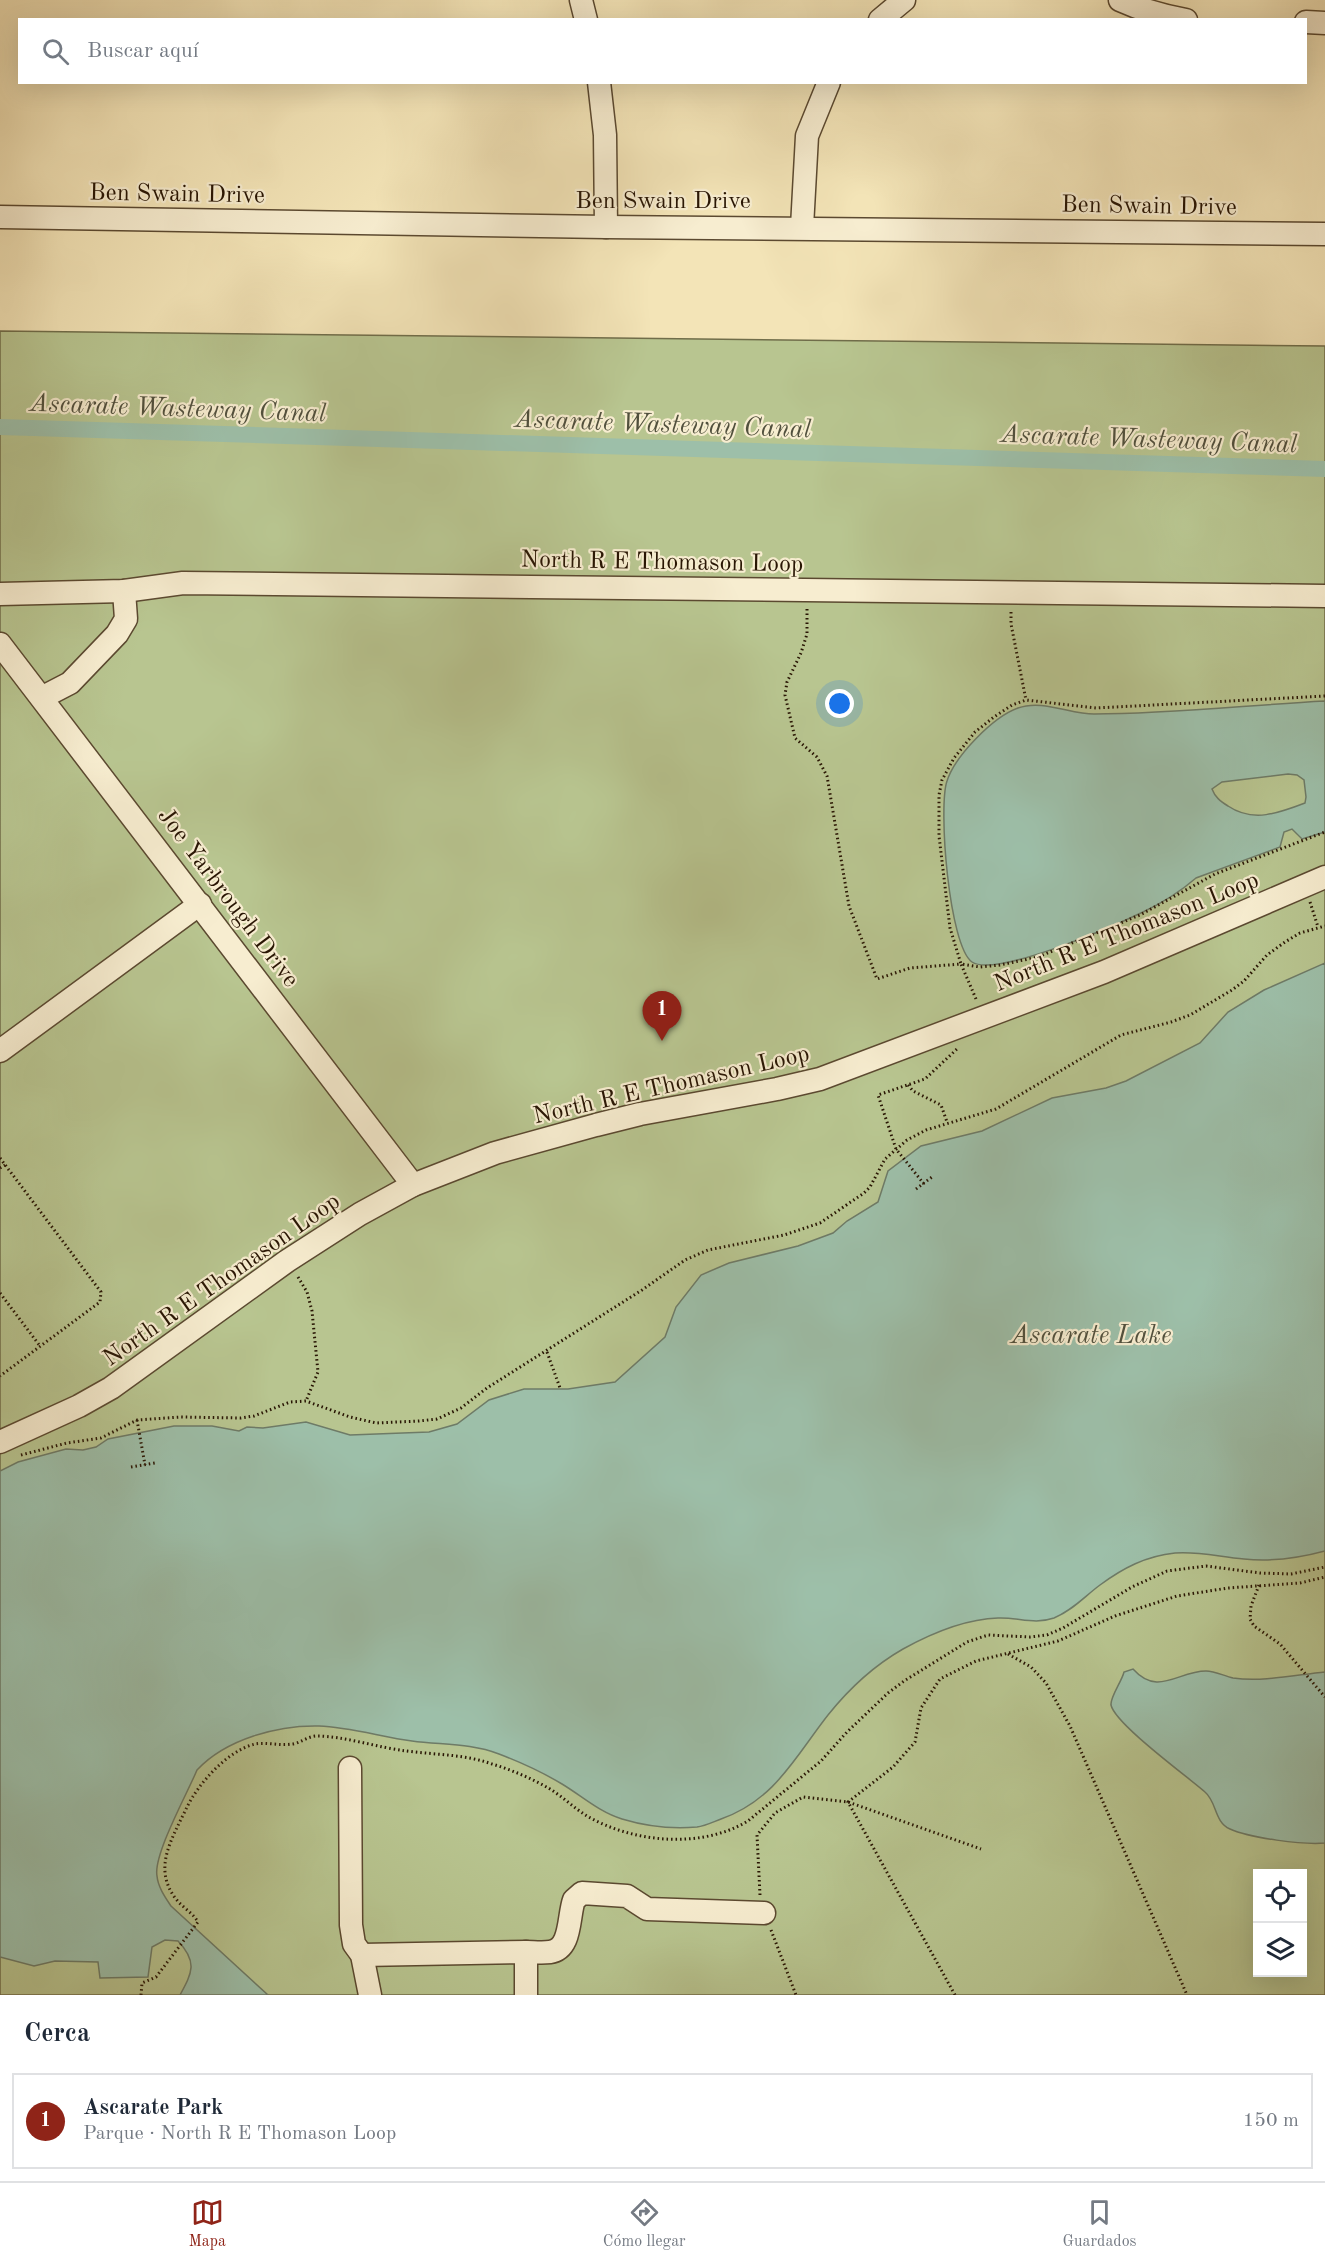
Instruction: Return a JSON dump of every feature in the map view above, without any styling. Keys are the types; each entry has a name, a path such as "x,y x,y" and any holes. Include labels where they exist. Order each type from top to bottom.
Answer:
{"street":[{"path":"581,0 586,18"},
{"path":"882,18 904,0"},
{"path":"1120,0 1137,8 1175,18"},
{"path":"1307,22 1325,22"},
{"path":"599,84 604,135 606,227"},
{"path":"802,227 807,136 828,84"},
{"name":"Ben Swain Drive","path":"0,217 606,227 802,227 1325,234"},
{"name":"North R E Thomason Loop","path":"0,594 124,591 183,583 1325,596"},
{"path":"43,697 70,683 117,634 126,620 124,591"},
{"name":"Joe Yarbrough Drive","path":"0,644 43,697 413,1185"},
{"name":"North R E Thomason Loop","path":"7,1449 111,1388 287,1262 360,1214 413,1185 495,1154 596,1125 640,1114 820,1079 1104,972 1325,877"},
{"path":"0,1051 200,904"},
{"path":"350,1768 351,1926 354,1944 362,1955 370,1995"},
{"path":"362,1955 551,1952 559,1949 566,1941 574,1900 582,1893 627,1896 647,1909 764,1913"},
{"path":"526,1952 526,1995"}],"path":[{"path":"807,589 807,634 787,682 785,695 795,738 817,757 827,776 849,906 877,979"},
{"path":"1011,592 1011,624 1026,700"},
{"path":"1325,696 1095,708 1026,700 1012,705 975,732 954,758 942,780 939,795 939,837 950,928 961,964 980,967 1038,957 1140,915 1215,874 1325,832"},
{"path":"1315,915 1318,927"},
{"path":"7,1449 91,1441 137,1420 180,1417 241,1418 263,1413 290,1402 306,1401 350,1417 376,1423 419,1422 437,1419 461,1408 487,1388 547,1352 696,1254 784,1235 820,1223 870,1187 885,1160 896,1149 926,1130 1006,1104 1121,1035 1190,1015 1244,981 1267,955 1285,942 1300,933 1325,926"},
{"path":"908,1084 913,1091 941,1105 948,1122"},
{"path":"896,1149 924,1184"},
{"path":"0,1158 101,1292 100,1302 0,1376"},
{"path":"0,1168 5,1165"},
{"path":"916,1189 932,1177"},
{"path":"287,1262 307,1292 312,1311 318,1376 306,1401"},
{"path":"0,1293 40,1346"},
{"path":"547,1352 560,1388"},
{"path":"137,1420 145,1465"},
{"path":"131,1467 155,1463"},
{"path":"141,1995 142,1983 156,1977 197,1925 198,1919 180,1904 168,1887 164,1870 175,1833 197,1789 212,1772 226,1760 257,1744 289,1744 318,1736 406,1751 469,1757 512,1771 541,1785 587,1816 618,1829 649,1837 704,1838 730,1830 748,1821 821,1761 847,1732 888,1693 967,1642 988,1635 1030,1637 1047,1635 1139,1583 1167,1570 1206,1566 1260,1573 1291,1574 1325,1567"},
{"path":"848,1802 893,1767 915,1742 921,1708 940,1679 976,1662 1058,1641 1115,1616 1178,1596 1259,1585 1300,1583 1325,1577"},
{"path":"1259,1585 1251,1606 1250,1619 1254,1626 1281,1644 1325,1696"},
{"path":"1006,1653 1031,1667 1046,1683 1070,1726 1187,1995"},
{"path":"796,1995 764,1913 758,1890 757,1836 775,1813 803,1797 848,1802 981,1849"},
{"path":"848,1802 955,1995"}],"shaded area":[{"path":"0,331 1325,346 1325,1995 0,1995"}],"water":[{"path":"1325,701 1325,832 1302,839 1292,829 1284,832 1280,847 1196,878 1164,901 1108,928 1030,957 985,965 972,962 964,951 952,905 945,845 944,818 947,781 966,749 997,720 1018,708 1037,705 1094,714 1123,714","holes":["1288,774 1297,775 1304,780 1305,803 1266,815 1237,811 1220,801 1212,789 1222,782"]},
{"name":"Ascarate Lake","path":"1325,963 1325,1551 1275,1560 1192,1553 1164,1555 1145,1560 1117,1573 1073,1607 1054,1618 1040,1621 1005,1618 973,1621 925,1638 893,1655 853,1687 828,1715 782,1776 756,1801 740,1811 700,1826 678,1828 622,1819 598,1808 539,1771 488,1750 319,1726 287,1728 253,1736 223,1750 197,1770 160,1854 157,1876 160,1888 171,1906 268,1995 180,1995 190,1974 191,1962 178,1941 165,1940 152,1947 148,1977 100,1978 98,1962 55,1961 34,1966 0,1957 0,1471 18,1462 66,1449 83,1450 96,1447 108,1439 174,1426 212,1426 239,1431 247,1427 263,1428 306,1422 350,1435 429,1432 457,1424 489,1400 524,1389 568,1389 615,1382 665,1337 676,1307 701,1275 729,1263 798,1246 833,1233 847,1221 878,1202 888,1171 921,1146 982,1131 1052,1098 1106,1088 1126,1081 1200,1043 1228,1012 1264,990"},
{"path":"1133,1669 1142,1677 1160,1682 1206,1671 1233,1678 1256,1679 1325,1672 1325,1843 1263,1838 1225,1826 1218,1817 1209,1796 1138,1737 1115,1714 1111,1705 1112,1698 1124,1672"}],"waterway":[{"name":"Ascarate Wasteway Canal","path":"0,427 1325,469"}],"place":[{"name":"Ascarate Park","path":"662,1041"}]}
